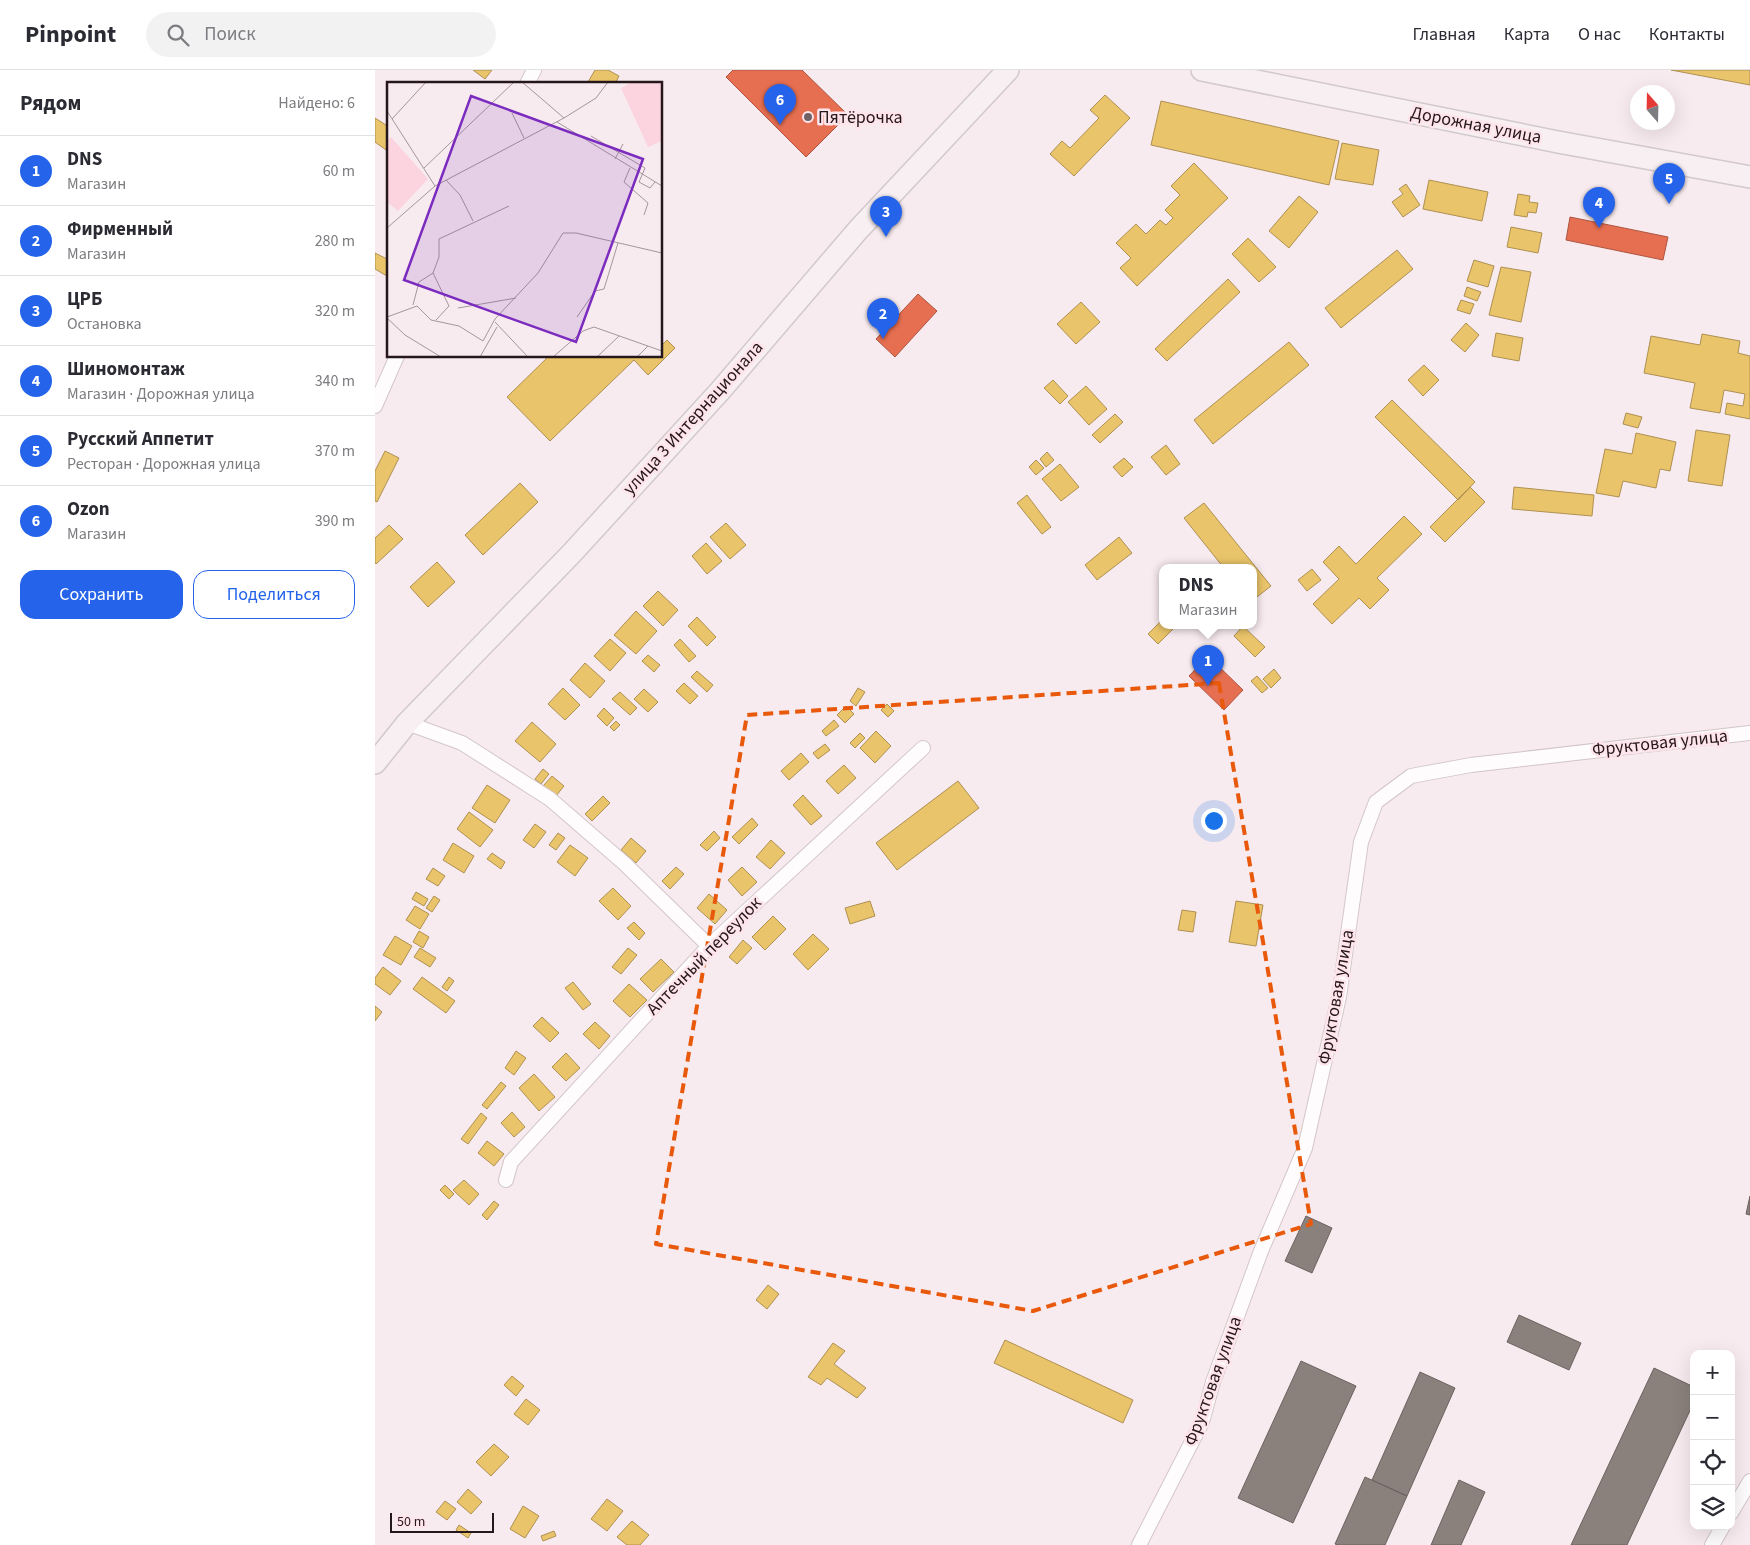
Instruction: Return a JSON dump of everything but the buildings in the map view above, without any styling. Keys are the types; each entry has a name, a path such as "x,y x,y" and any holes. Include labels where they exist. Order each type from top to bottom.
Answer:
{"main road":[{"name":"улица 3 Интернационала","path":"375,764 407,723 572,553 720,391 858,230 1008,70"},
{"name":"Дорожная улица","path":"1203,70 1539,138 1750,177"}],"street":[{"path":"528,82 534,70"},
{"path":"375,406 396,358"},
{"path":"407,723 462,743 550,799 625,864 709,946"},
{"name":"Фруктовая улица","path":"1139,1545 1202,1422 1213,1382 1261,1251 1305,1148 1339,998 1361,842 1376,802 1411,776 1419,774 1471,765 1750,733"},
{"name":"Аптечный переулок","path":"506,1180 511,1162 709,946 923,748"},
{"path":"1735,1506 1750,1481"},
{"path":"1712,1545 1721,1530"}],"highlighted area":[{"path":"1219,683 1311,1224 1033,1311 656,1244 747,715"}],"place":[{"name":"Пятёрочка","path":"808,117"},
{"name":"Ozon","path":"780,125"},
{"name":"Русский Аппетит","path":"1669,204"},
{"name":"Шиномонтаж","path":"1599,228"},
{"name":"ЦРБ","path":"886,237"},
{"name":"Фирменный","path":"883,339"},
{"name":"DNS","path":"1208,686"}]}
